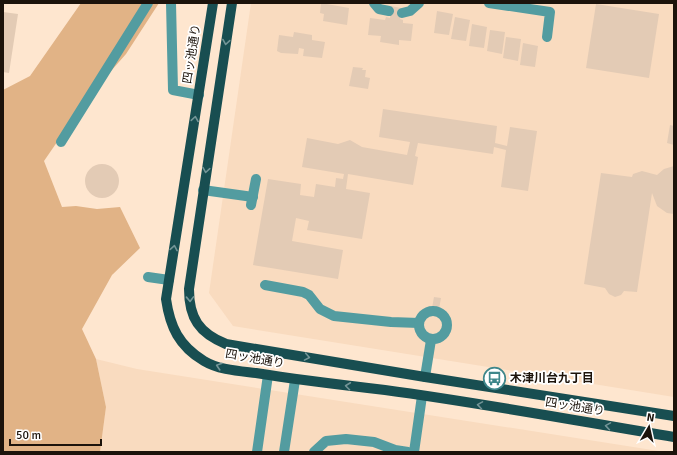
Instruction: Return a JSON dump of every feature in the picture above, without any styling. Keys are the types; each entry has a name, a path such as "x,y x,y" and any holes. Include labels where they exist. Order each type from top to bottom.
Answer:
{"main road":[{"name":"四ッ池通り","path":"213,3 166,299 169,318 178,336 188,350 205,361 223,368 295,380 422,396 674,437"},
{"name":"四ッ池通り","path":"232,3 203,190 189,304 194,318 202,330 214,339 226,344 674,416"}],"lane":[{"path":"61,142 148,3"},
{"path":"171,3 173,90 199,95"},
{"path":"374,3 379,9 389,11"},
{"path":"402,13 410,11 419,3"},
{"path":"490,3 550,12 547,37"},
{"path":"203,190 252,201 256,180"},
{"path":"148,277 169,280"},
{"path":"265,285 303,292 309,295 320,309 334,316 391,322 419,323"},
{"path":"436,311 445,316 452,329 442,337 432,340 422,334 419,323 425,314 436,311"},
{"path":"425,377 432,340"},
{"path":"257,452 268,375"},
{"path":"284,452 295,380"},
{"path":"414,452 422,396"},
{"path":"314,452 326,441 346,439 374,442 395,450 408,452"}],"shaded area":[{"path":"81,3 159,3 126,54 88,97 44,161 62,207 76,206 97,209 120,207 140,248 112,275 82,329 96,359 106,407 100,452 3,452 3,90 30,76"},
{"path":"251,3 674,3 674,397 233,326 209,293"},
{"path":"96,359 137,369 665,452 100,452 106,407"}],"building":[{"path":"321,3 349,8 347,25 323,21 324,14 320,13"},
{"path":"596,4 659,14 649,78 586,68"},
{"path":"391,6 401,8 400,19 403,20 403,23 413,24 411,41 399,40 399,45 380,42 381,36 368,35 370,18 385,20 386,17 390,18"},
{"path":"437,11 453,14 449,35 434,33"},
{"path":"3,12 18,14 9,73 3,72"},
{"path":"455,17 470,20 466,41 451,39"},
{"path":"472,24 487,27 484,48 469,46"},
{"path":"490,30 505,32 502,54 487,51"},
{"path":"294,32 312,35 312,40 325,42 322,58 303,56 304,49 299,48 298,54 281,53 277,51 279,35 293,37"},
{"path":"506,37 521,39 518,61 503,58"},
{"path":"523,43 538,46 535,67 520,65"},
{"path":"353,67 363,68 362,70 366,70 365,77 370,78 368,89 349,86"},
{"path":"383,109 497,126 495,143 507,146 510,127 537,131 528,191 501,187 506,150 494,147 493,154 418,143 415,156 418,157 413,185 348,174 346,189 370,193 362,239 307,230 309,221 296,218 292,241 343,250 338,279 253,265 268,179 301,184 300,195 314,197 316,184 335,187 336,178 343,179 344,174 302,167 307,138 338,144 350,140 362,147 407,155 410,142 379,137"},
{"path":"670,125 674,126 674,145 667,143"},
{"path":"99,164 105,164 109,165 116,171 119,181 118,188 112,195 105,198 99,198 95,197 88,191 85,184 85,178 86,174 92,167"},
{"path":"674,166 674,214 667,213 657,206 652,193 637,292 624,291 621,295 615,297 609,294 605,288 584,284 601,173 632,177 633,174 642,171 657,175 664,169"},
{"path":"434,297 441,298 439,309 432,308"}],"place":[{"name":"木津川台九丁目","path":"494,378"}]}
